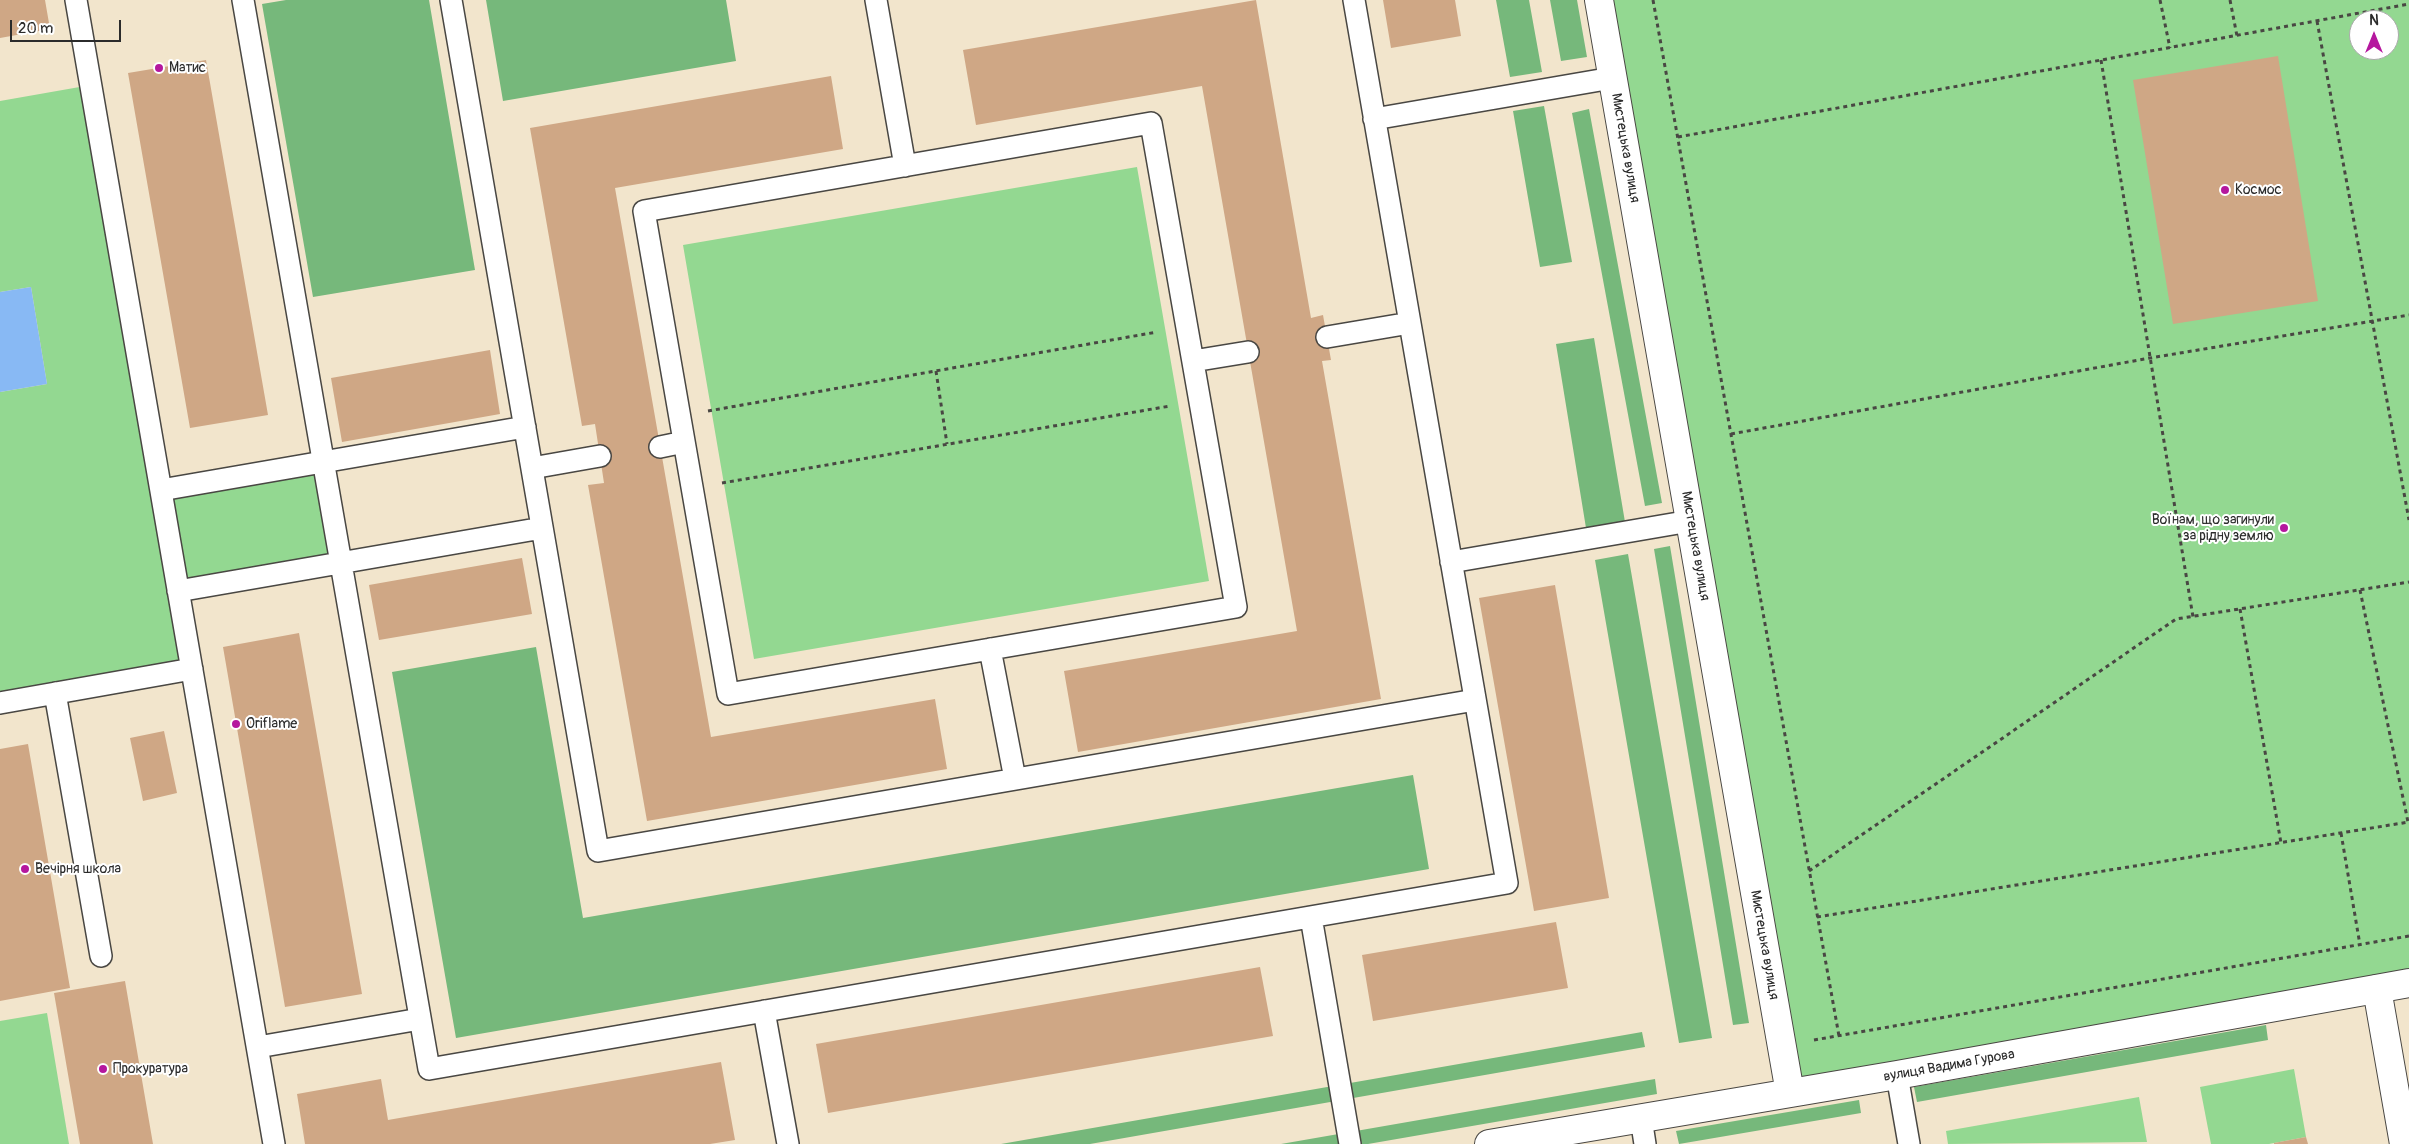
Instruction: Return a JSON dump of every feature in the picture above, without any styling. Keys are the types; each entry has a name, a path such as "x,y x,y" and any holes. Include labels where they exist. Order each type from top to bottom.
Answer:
{"street":[{"name":"Мистецька вулиця","path":"1599,0 1790,1093"},
{"name":"вулиця Вадима Гурова","path":"1489,1144 1643,1131 1790,1093 2409,983"},
{"path":"2377,989 2404,1144"}],"lane":[{"path":"76,0 274,1144"},
{"path":"244,0 429,1069 1507,884 1354,0"},
{"path":"450,0 598,851 1475,700"},
{"path":"876,0 904,166"},
{"path":"1374,119 1612,78"},
{"path":"1152,123 1187,326 1236,607 728,694 644,210 1152,123"},
{"path":"1327,338 1410,323"},
{"path":"1193,361 1248,352"},
{"path":"161,490 525,428"},
{"path":"660,446 684,442"},
{"path":"532,468 600,456"},
{"path":"1451,562 1690,520"},
{"path":"178,591 542,528"},
{"path":"990,649 1015,779"},
{"path":"0,703 192,669"},
{"path":"55,693 100,956"},
{"path":"1311,917 1350,1144"},
{"path":"764,1011 788,1144"},
{"path":"258,1047 420,1019"},
{"path":"1897,1075 1910,1144"}],"path":[{"path":"1652,0 1839,1036"},
{"path":"2160,0 2170,48"},
{"path":"2230,0 2237,36"},
{"path":"1678,137 2409,4"},
{"path":"2317,21 2409,520"},
{"path":"2100,60 2192,617"},
{"path":"1731,434 2150,358 2409,315"},
{"path":"680,416 1187,326"},
{"path":"936,371 947,444"},
{"path":"692,488 1200,401"},
{"path":"1809,870 2176,619 2409,582"},
{"path":"1818,917 2408,822 2360,590"},
{"path":"2240,609 2281,843"},
{"path":"2341,833 2360,945"},
{"path":"1781,1044 1839,1036 2409,936"}],"green space":[{"path":"286,0 429,0 475,270 313,297 262,4"},
{"path":"486,0 726,0 736,61 503,101"},
{"path":"1496,0 1529,0 1542,72 1510,77"},
{"path":"1550,0 1577,0 1587,57 1561,61"},
{"path":"1599,0 2409,0 2409,983 1790,1093"},
{"path":"91,85 161,490 323,462 341,563 179,591 192,669 0,703 0,392 47,384 31,287 0,292 0,101"},
{"path":"1544,106 1572,262 1540,267 1513,111"},
{"path":"1589,109 1662,503 1645,506 1572,113"},
{"path":"1137,167 1209,581 754,659 683,245"},
{"path":"1594,338 1625,522 1586,528 1556,344"},
{"path":"1670,546 1749,1023 1733,1025 1654,549"},
{"path":"1628,554 1712,1038 1679,1043 1595,560"},
{"path":"536,647 583,918 1413,775 1429,869 456,1038 392,672"},
{"path":"47,1013 69,1144 0,1144 0,1021"},
{"path":"2266,1025 2268,1040 1917,1102 1914,1087"},
{"path":"1642,1032 1645,1047 1090,1144 1001,1144"},
{"path":"2294,1069 2306,1137 2269,1144 2211,1144 2200,1087"},
{"path":"1655,1079 1657,1094 1368,1144 1281,1144"},
{"path":"2139,1097 2147,1142 1948,1144 1946,1131"},
{"path":"1859,1100 1861,1113 1679,1144 1676,1131"}],"water":[{"path":"31,287 47,384 0,392 0,292"}],"building":[{"path":"0,0 45,0 50,29 0,38"},
{"path":"1256,0 1311,318 1323,315 1331,360 1322,361 1381,699 1078,752 1064,671 1297,631 1202,86 976,125 963,50"},
{"path":"1383,0 1455,0 1461,36 1391,48"},
{"name":"Космос","path":"2278,56 2318,301 2173,324 2133,80"},
{"path":"206,60 268,415 190,428 128,73"},
{"path":"831,76 843,149 615,188 711,737 935,699 947,769 647,821 588,485 604,483 595,424 582,426 530,128"},
{"path":"490,350 500,414 342,442 331,378"},
{"path":"522,558 532,614 379,640 369,585"},
{"path":"1555,585 1609,898 1534,911 1479,598"},
{"path":"299,633 362,994 285,1007 223,647"},
{"path":"164,731 177,793 143,801 130,738"},
{"name":"Вечірня школа","path":"28,744 70,988 0,1001 0,749"},
{"path":"1556,922 1568,988 1373,1021 1362,955"},
{"path":"1260,967 1273,1036 828,1113 816,1044"},
{"name":"Прокуратура","path":"125,981 153,1144 80,1144 54,993"},
{"path":"721,1062 735,1140 710,1144 305,1144 297,1094 381,1079 388,1120"},
{"path":"2306,1137 2308,1144 2274,1144 2274,1143"}],"place":[{"name":"Матис","path":"159,68"},
{"name":"Космос","path":"2225,190"},
{"name":"Воїнам, що загинули за рідну землю","path":"2284,528"},
{"name":"Oriflame","path":"236,724"},
{"name":"Вечірня школа","path":"25,869"},
{"name":"Прокуратура","path":"103,1069"}]}
